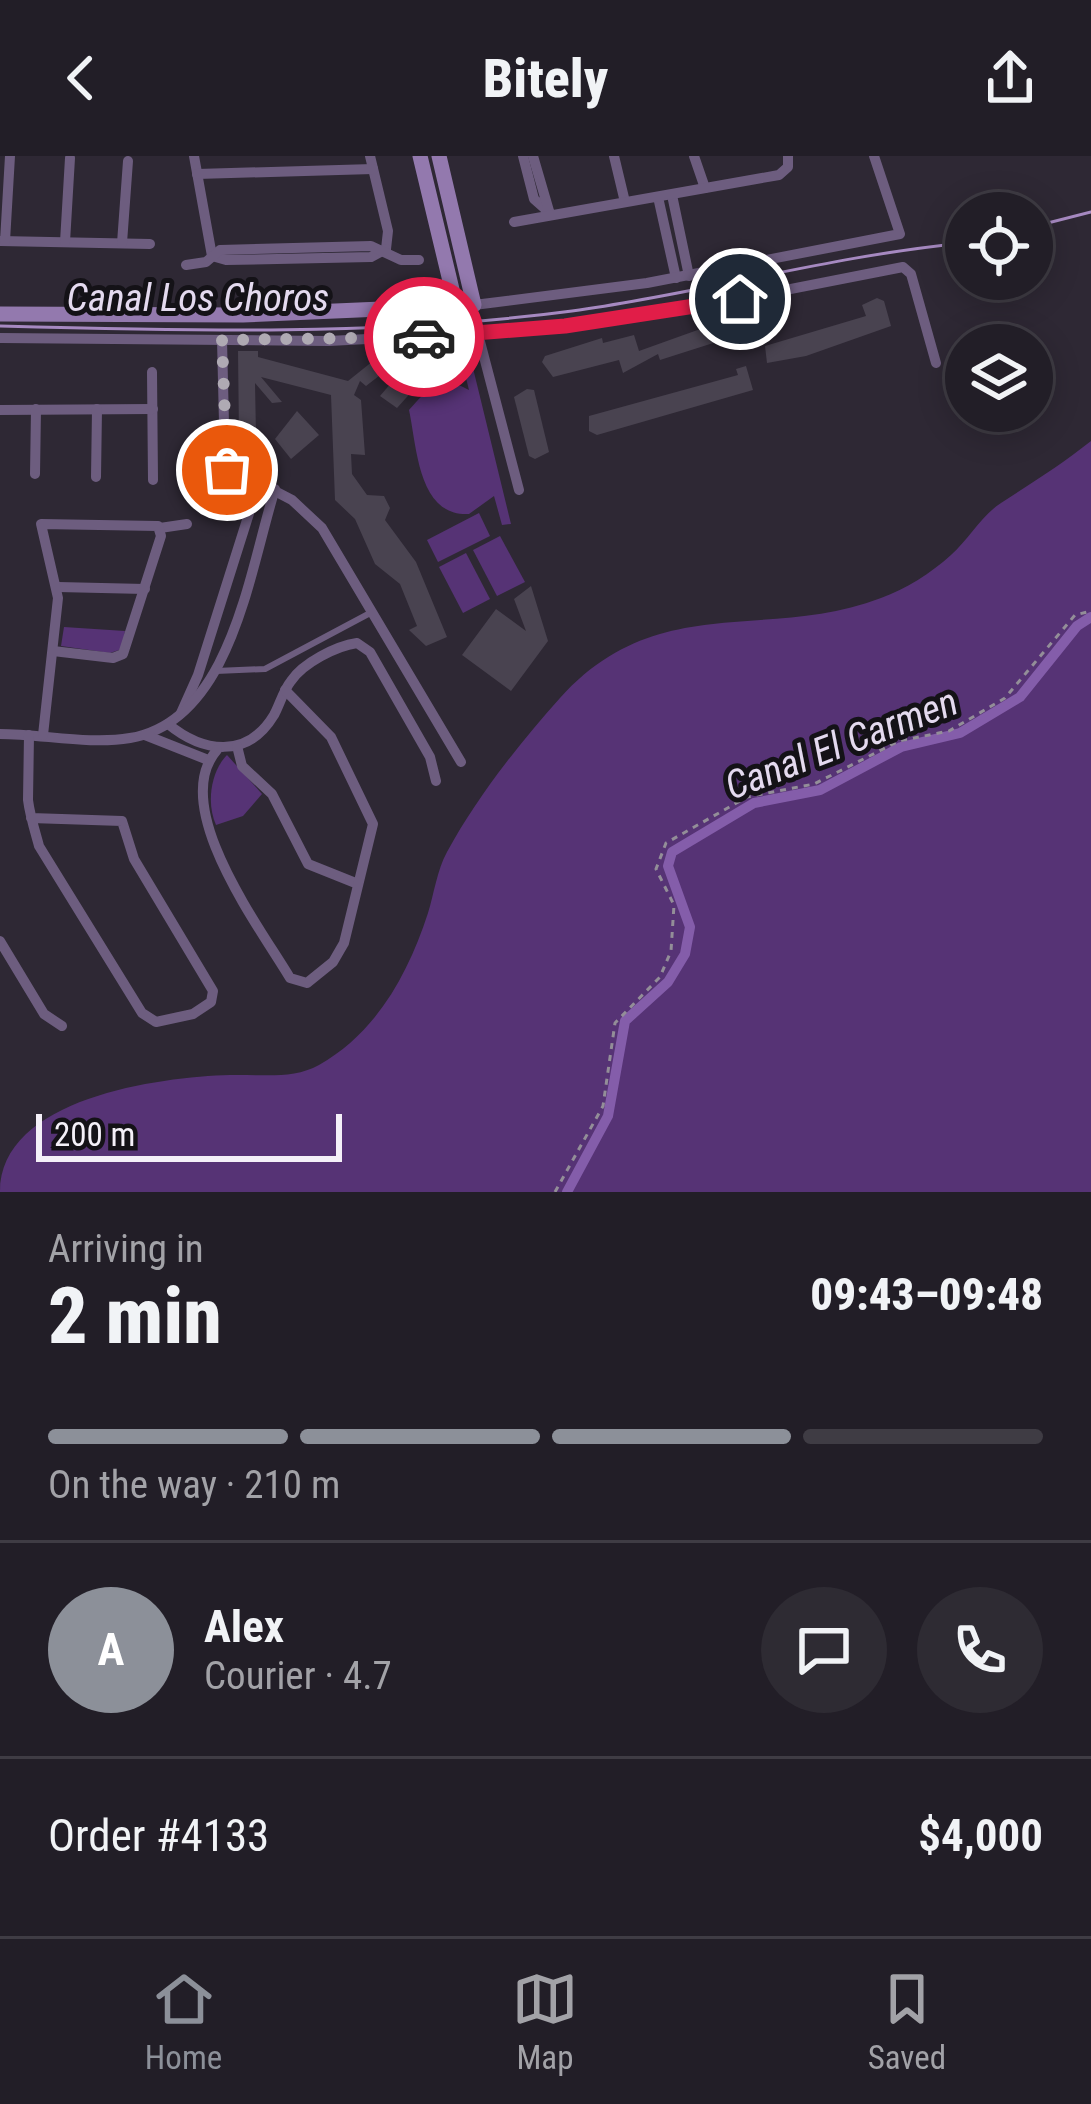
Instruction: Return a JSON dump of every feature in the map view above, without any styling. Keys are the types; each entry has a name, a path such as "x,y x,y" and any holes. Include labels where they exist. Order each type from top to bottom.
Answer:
{"street":[{"path":"10,156 3,242 150,244"},
{"path":"194,156 212,256"},
{"path":"209,156 212,173"},
{"path":"284,156 287,171"},
{"path":"420,156 443,212 465,305"},
{"path":"439,156 443,212"},
{"path":"523,156 534,199 551,214"},
{"path":"533,156 551,214"},
{"path":"614,156 625,202"},
{"path":"694,156 705,188"},
{"path":"514,222 779,175 784,156"},
{"path":"0,314 243,315 465,305 683,277 900,234 874,156"},
{"path":"65,242 70,158"},
{"path":"122,243 128,161"},
{"path":"197,174 372,162 388,231 386,249"},
{"path":"665,196 683,277"},
{"path":"186,265 204,263 220,250 386,249 401,260 419,260"},
{"path":"0,338 222,340 478,334 671,311 903,267 911,274 936,363"},
{"path":"478,334 519,490"},
{"path":"222,340 225,465 274,489 322,528 461,762"},
{"path":"152,372 153,480"},
{"path":"35,474 36,409"},
{"path":"96,477 97,409"},
{"path":"0,410 153,409"},
{"path":"173,720 198,675 259,482"},
{"path":"0,734 120,739 145,735 173,720 214,676 274,489"},
{"path":"32,818 122,820 134,859 213,992 209,1004 187,1016 147,1019 49,867 32,818 36,735 53,652 58,586 41,529 44,520 160,528 187,524"},
{"path":"53,652 120,656 145,589 160,528"},
{"path":"58,586 145,589"},
{"path":"173,720 189,741 217,750 237,746 272,718 285,690 308,665 347,644 365,646 430,757 436,781"},
{"path":"198,675 214,676"},
{"path":"217,750 208,760 206,826 293,981 310,982 337,957 372,838 370,810 332,737 285,690"},
{"path":"145,735 208,760"},
{"path":"237,746 242,766 272,794 308,864 358,884"},
{"path":"0,940 44,1013 62,1026"}],"lane":[{"path":"214,676 265,669 372,612"}],"path":[{"path":"555,1192 603,1106 615,1023 660,977 671,950 676,918 656,869 666,843 753,795 808,786 899,741 955,728 1011,693 1076,615 1091,611"}],"shaded area":[{"path":"472,364 511,524 502,525 494,496 469,514 439,504 418,460 409,410 442,384 469,390 463,366"},
{"path":"1091,441 1091,1192 0,1192 7,1160 26,1134 54,1114 88,1099 164,1081 298,1073 319,1065 358,1036 400,979 420,936 444,859 471,811 544,716 597,664 636,643 675,630 839,610 890,594 935,568 994,508"},
{"path":"479,513 490,536 438,562 427,540"},
{"path":"500,536 525,582 497,596 473,550"},
{"path":"466,553 490,599 463,613 439,567"},
{"path":"64,627 125,631 122,649 110,653 61,646"},
{"path":"227,755 262,794 243,816 216,825 212,788"}],"building":[{"path":"877,298 884,301 891,326 806,356 767,363 765,346 866,316 862,305"},
{"path":"745,313 752,316 754,330 660,360 658,354 623,373 619,360 553,377 542,362 545,356 602,338 603,343 634,335 639,351"},
{"path":"422,347 441,359 397,408 380,396"},
{"path":"405,348 406,355 366,386 360,381 354,395 361,400 365,455 351,454 352,474 367,495 384,496 390,508 385,520 416,562 447,637 426,646 409,630 417,626 400,584 375,564 355,519 335,500 331,395 261,377 282,402 272,403 255,383 256,436 239,437 238,351 258,351 258,357 348,381 388,349"},
{"path":"746,366 753,390 597,435 589,431 589,416 738,375 736,369"},
{"path":"534,390 549,452 535,459 529,456 514,397"},
{"path":"297,411 319,435 291,459 275,439"},
{"path":"531,586 548,641 511,691 462,655 496,609 526,631 514,599"}],"waterway":[{"name":"Canal Los Choros","path":"1053,222 1091,212"},
{"name":"Canal Los Choros","path":"0,326 286,330 501,319 621,303 945,246"},
{"name":"Canal El Carmen","path":"567,1192 608,1116 625,1021 668,982 685,954 690,927 668,866 672,852 754,803 820,790 901,747 960,733 1020,697 1077,626 1091,617"}],"way so far":[{"path":"227,470 222,340 424,337"}],"route":[{"path":"424,337 565,326 740,299"}]}
